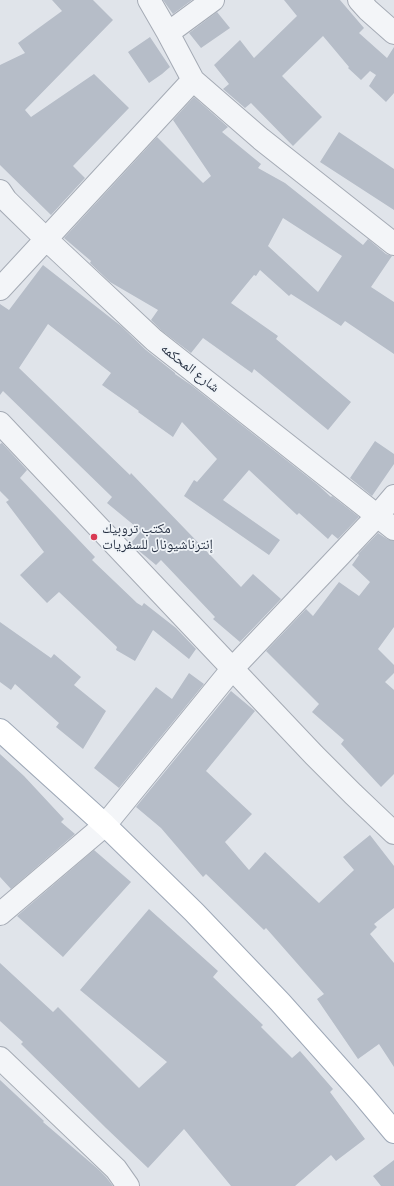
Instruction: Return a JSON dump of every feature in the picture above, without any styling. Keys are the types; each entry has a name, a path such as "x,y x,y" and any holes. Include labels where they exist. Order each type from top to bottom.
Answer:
{"main road":[{"path":"0,730 105,824 194,912 280,1002 394,1132"}],"street":[{"path":"149,0 193,80 261,139 394,244"},
{"path":"168,33 213,0"},
{"path":"360,0 368,10 394,33"},
{"path":"0,289 193,80"},
{"name":"شارع المحكمه","path":"0,191 6,200 46,239 154,340 394,529"},
{"path":"0,423 314,755 394,833"},
{"path":"0,914 105,824 232,668 377,516 394,496"},
{"path":"0,1058 116,1169 128,1186"}],"building":[{"path":"52,0 93,0 113,20 25,110 31,117 94,74 129,108 73,166 85,178 51,215 0,165 0,65 25,53 18,43 62,11"},
{"path":"163,0 192,0 173,14"},
{"path":"284,0 340,0 364,28 359,33 387,58 394,47 394,93 386,102 369,86 376,75 370,71 361,80 348,68 349,67 323,36 282,76 322,117 293,146 251,103 245,108 223,89 229,84 214,65 240,40 254,58 297,16"},
{"path":"217,12 230,28 201,48 189,33"},
{"path":"150,37 170,67 149,83 128,52"},
{"path":"194,97 228,127 222,132 261,164 258,168 285,183 363,245 368,239 386,254 392,256 371,287 394,302 394,354 345,321 341,326 291,294 289,296 260,270 256,276 254,275 231,303 278,336 276,339 351,402 328,430 254,369 252,373 203,338 191,353 162,331 151,320 158,310 110,282 90,263 91,261 64,238 157,137 203,183 211,176 173,120","holes":["283,218 342,256 318,292 268,246"]},
{"path":"339,132 394,169 394,210 320,162"},
{"path":"43,265 121,326 146,350 175,374 318,485 331,497 332,496 359,517 338,539 332,534 328,539 299,513 297,515 249,470 223,500 280,540 269,555 184,496 194,480 197,482 217,459 182,422 173,437 138,412 139,411 102,385 111,373 48,324 19,368 130,475 131,473 241,587 253,574 281,599 240,642 213,619 215,617 161,560 156,565 131,543 141,531 107,503 112,497 3,391 0,395 0,304 9,310"},
{"path":"375,441 394,454 394,464 372,496 350,478"},
{"path":"2,443 27,470 20,478 95,557 92,560 137,603 142,606 144,603 176,628 196,649 189,659 153,630 135,661 116,650 117,647 59,592 47,603 20,575 44,552 6,502 9,500 0,491 0,444"},
{"path":"378,533 387,539 394,541 394,627 378,649 394,665 394,673 385,682 394,690 394,774 381,787 341,744 344,740 312,712 319,704 266,651 306,609 313,616 339,582 359,596 370,582 352,565 359,555 358,554"},
{"path":"0,622 51,658 54,654 81,677 74,685 106,711 83,749 56,727 59,723 15,684 11,690 0,682"},
{"path":"189,673 204,684 119,788 94,768 156,687 172,699"},
{"path":"231,691 255,711 206,771 252,814 225,842 249,870 265,852 319,903 354,870 343,857 370,835 394,866 394,908 374,924 377,927 370,934 394,963 394,1067 379,1044 358,1059 317,999 324,994 266,928 264,930 206,874 203,877 161,828 136,807"},
{"path":"0,754 24,776 64,819 61,822 75,834 11,889 0,877"},
{"path":"94,850 131,882 63,957 17,916"},
{"path":"149,909 218,971 213,977 263,1025 261,1027 292,1058 300,1051 333,1089 330,1092 365,1139 336,1161 331,1155 295,1186 231,1186 184,1129 148,1168 21,1044 23,1042 0,1021 0,963 53,1012 58,1007 139,1088 167,1062 80,990"},
{"path":"0,1080 44,1121 43,1122 98,1169 113,1186 0,1186"},
{"path":"394,1160 394,1186 381,1186 373,1176"}],"place":[{"name":"مكتب تروبيك إنترناشيونال للسفريات","path":"94,537"}]}
